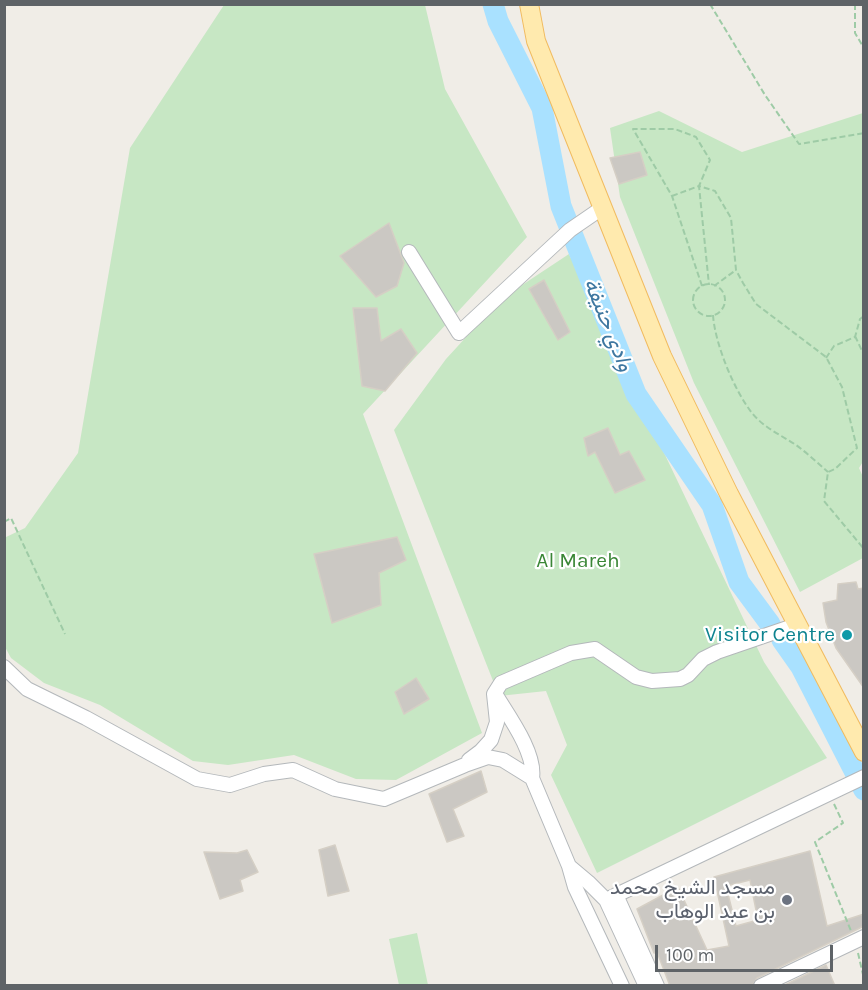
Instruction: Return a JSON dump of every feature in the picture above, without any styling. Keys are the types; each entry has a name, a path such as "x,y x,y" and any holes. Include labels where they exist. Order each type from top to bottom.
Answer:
{"main road":[{"path":"529,4 536,41 662,356 796,625 864,752"}],"street":[{"path":"409,252 459,333 570,230 602,208"},
{"path":"465,765 491,740 497,722 494,694 501,683 571,653 595,650 636,677 652,681 680,679 688,675 703,659 717,652 796,625"},
{"path":"4,667 27,689 104,727 197,779 230,785 264,774 293,770 335,789 384,799 488,757 503,760 532,778"},
{"path":"501,683 497,697 511,718 532,762 532,778 569,866 574,887 622,986"},
{"path":"611,897 864,777"},
{"path":"569,866 611,897 657,986"},
{"path":"611,897 646,986"},
{"path":"761,986 860,939"}],"path":[{"path":"710,4 765,95 799,144 864,133"},
{"path":"855,4 855,33 864,48"},
{"path":"702,286 672,196 633,129 675,129 696,137 710,160 699,186 709,285"},
{"path":"672,196 699,186 715,190 730,218 736,270 756,304 826,358 842,387 857,448 835,469 828,472"},
{"path":"714,286 736,270"},
{"path":"709,285 722,292 724,302 722,309 713,315 702,315 693,304 695,293 702,286 709,285"},
{"path":"713,315 723,360 752,413 773,433 795,444 828,472"},
{"path":"864,316 860,320 855,336 864,355"},
{"path":"826,358 834,346 855,336"},
{"path":"828,472 824,501 864,549"},
{"path":"4,522 11,519 65,634"},
{"path":"860,547 864,543"},
{"path":"834,791 843,824 815,842 860,939 864,979"}],"green space":[{"path":"224,5 425,5 445,89 527,237 363,414 482,733 396,780 356,779 294,755 228,765 193,761 100,705 44,683 11,658 5,647 4,538 25,528 78,453 130,148"},
{"path":"659,111 742,152 863,113 864,460 859,468 863,477 863,558 800,592 694,383 620,197 610,128"},
{"name":"Al Mareh","path":"569,254 764,662 827,758 597,873 551,775 567,745 546,691 499,696 394,430 446,359 501,299"},
{"path":"417,933 428,985 399,985 389,939"}],"building":[{"path":"640,152 647,175 619,184 610,158"},
{"path":"389,223 404,263 397,286 376,297 340,256"},
{"path":"544,280 570,332 558,340 529,289"},
{"path":"353,308 377,308 381,341 401,329 417,353 385,391 362,386"},
{"path":"608,428 620,455 629,451 645,480 615,493 595,452 588,456 584,438"},
{"path":"397,537 406,560 379,573 381,605 332,623 314,554"},
{"name":"Visitor Centre","path":"856,582 858,589 864,588 864,688 836,648 826,622 823,603 837,600 838,584"},
{"path":"416,678 429,699 404,714 395,692"},
{"path":"481,771 487,792 453,809 464,836 447,842 429,794"},
{"path":"335,845 349,891 328,896 319,850"},
{"path":"247,850 258,872 240,880 243,891 220,899 204,852 237,853"},
{"path":"810,851 827,926 864,914 864,926 757,978 752,986 670,986 637,909 678,887 707,950 729,946 714,877","holes":["750,880 758,920 736,926 726,886"]},
{"path":"826,965 835,986 783,986"}],"waterway":[{"name":"وادي حنيفة","path":"493,4 498,21 542,108 561,206 636,394 712,505 739,582 770,624"},
{"name":"وادي حنيفة","path":"782,640 801,667 864,790"}],"place":[{"name":"Visitor Centre","path":"847,635"},
{"name":"مسجد الشيخ محمد بن عبد الوهاب","path":"787,900"}]}
